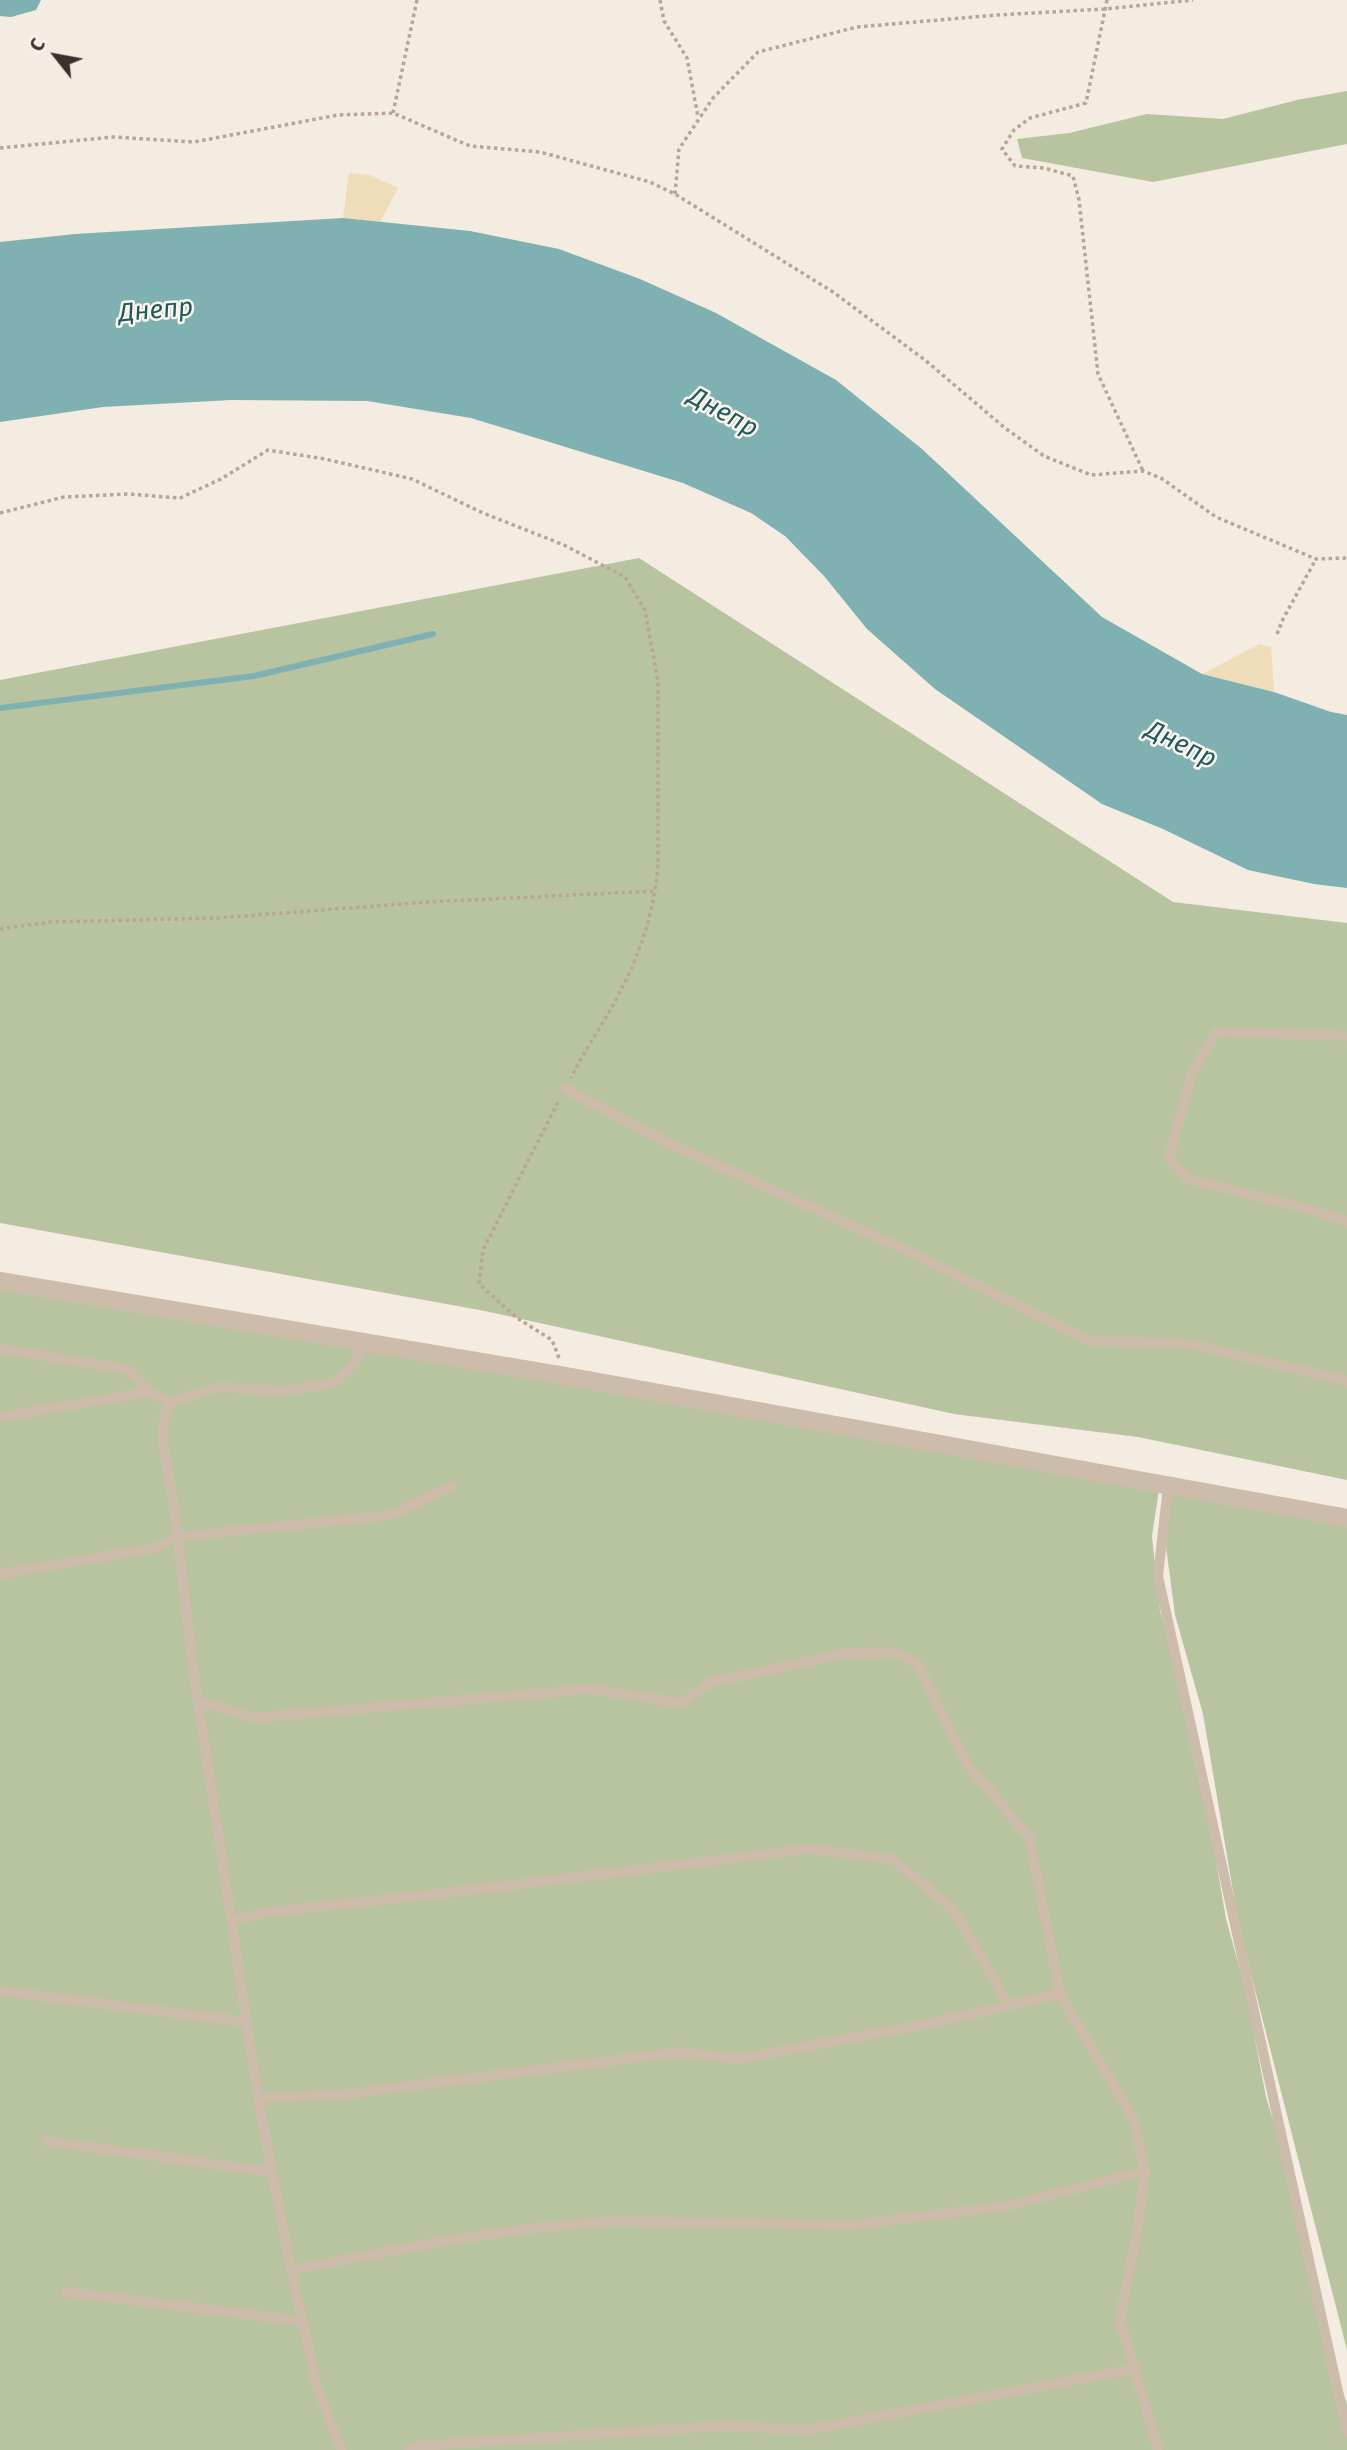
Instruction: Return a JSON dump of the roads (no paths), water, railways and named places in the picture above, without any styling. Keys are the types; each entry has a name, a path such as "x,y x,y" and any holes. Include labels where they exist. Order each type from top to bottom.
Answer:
{"street":[{"path":"0,1281 565,1376 1347,1518"}],"lane":[{"path":"1347,1036 1217,1032 1192,1072 1169,1158 1188,1179 1296,1206 1347,1222"},
{"path":"566,1088 664,1141 899,1247 1090,1341 1185,1343 1347,1381"},
{"path":"0,1349 127,1369 149,1392 170,1402 218,1387 286,1391 333,1382 354,1365 364,1341"},
{"path":"0,1417 149,1392"},
{"path":"170,1402 164,1417 163,1443 192,1661 258,2098 291,2270 317,2386 341,2450"},
{"path":"0,1574 154,1548 177,1537 391,1515 451,1486"},
{"path":"1168,1486 1158,1576 1347,2432"},
{"path":"198,1701 253,1718 589,1689 681,1703 709,1683 846,1653 894,1652 918,1664 967,1764 1029,1837 1060,1994 1133,2118 1145,2171 1137,2231 1120,2319 1157,2450"},
{"path":"232,1921 268,1912 458,1892 809,1849 892,1859 953,1909 1009,2005"},
{"path":"0,1991 246,2022"},
{"path":"258,2098 346,2094 681,2052 738,2059 932,2023 1060,1994"},
{"path":"46,2141 272,2172"},
{"path":"291,2270 438,2242 526,2229 613,2221 851,2225 1006,2206 1145,2171"},
{"path":"65,2292 302,2321"},
{"path":"408,2450 417,2446 722,2426 807,2430 1133,2369"}],"water":[{"path":"0,0 41,0 36,10 11,17 0,16"},
{"name":"Днепр","path":"343,218 470,231 559,249 640,279 716,313 836,380 922,449 1102,617 1202,674 1274,692 1347,715 1347,888 1248,870 1163,829 1102,804 935,689 867,629 824,576 785,536 751,513 683,483 471,418 367,401 231,400 103,407 0,422 0,242 75,234"}],"waterway":[{"path":"0,708 254,676 433,634"}]}
